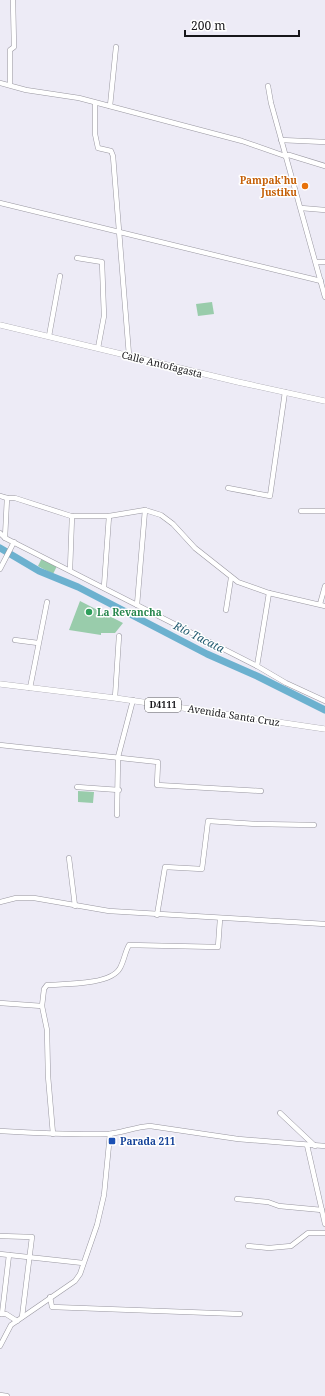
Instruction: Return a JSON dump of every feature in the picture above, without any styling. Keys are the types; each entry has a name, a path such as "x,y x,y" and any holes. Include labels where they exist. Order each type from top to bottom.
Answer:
{"main road":[{"name":"Calle Antofagasta","path":"0,325 325,401"},
{"name":"Avenida Santa Cruz","path":"0,684 133,700 325,729"}],"street":[{"path":"10,85 10,50 14,47 13,0"},
{"path":"110,106 116,47"},
{"path":"0,83 110,106 242,141 285,156 289,155 325,166"},
{"path":"268,86 270,103 325,297"},
{"path":"95,103 95,134 98,148 111,151 113,156 129,355"},
{"path":"281,140 325,142"},
{"path":"0,203 321,281"},
{"path":"301,208 325,210"},
{"path":"77,258 102,262 104,316 98,348"},
{"path":"316,262 325,262"},
{"path":"49,336 60,276"},
{"path":"228,488 270,496 285,392"},
{"path":"0,496 15,498 72,516 109,516 145,510 161,515 174,524 195,548 231,578 251,587 269,593 322,605 325,586"},
{"path":"5,538 7,498"},
{"path":"137,605 145,510"},
{"path":"301,511 325,511"},
{"path":"70,570 72,516"},
{"path":"104,588 109,516"},
{"path":"0,533 5,538 257,666 286,683 325,701"},
{"path":"0,569 14,542"},
{"path":"226,610 231,578"},
{"path":"257,666 269,593"},
{"path":"30,688 47,602"},
{"path":"116,698 119,636"},
{"path":"15,640 38,643"},
{"path":"117,815 118,757 133,700"},
{"path":"0,745 158,762 157,785 261,791"},
{"path":"76,787 118,790"},
{"path":"157,915 165,867 202,869 208,821 314,825"},
{"path":"69,858 74,906"},
{"path":"0,902 16,898 34,898 109,911 220,919 325,924"},
{"path":"53,1134 48,1076 47,1030 42,1006 44,989 47,985 90,982 107,978 120,970 129,945 218,947 220,919"},
{"path":"0,1003 42,1006"},
{"path":"280,1113 315,1146"},
{"path":"0,1131 53,1134 110,1134 138,1127 150,1126 238,1139 325,1146"},
{"path":"0,1346 8,1330 17,1321 74,1281 80,1274 97,1225 104,1195 110,1134"},
{"path":"307,1145 325,1224"},
{"path":"237,1199 268,1202 279,1206 322,1210"},
{"path":"248,1246 269,1248 291,1246 308,1233 325,1233"},
{"path":"0,1236 32,1236 22,1317"},
{"path":"0,1254 83,1263"},
{"path":"9,1255 1,1314 17,1321"},
{"path":"50,1297 52,1307 240,1314"},
{"path":"0,1395 7,1396"}],"green space":[{"path":"212,302 214,314 198,316 196,304"},
{"path":"42,558 57,566 53,574 38,566"},
{"name":"La Revancha","path":"80,601 123,623 115,633 101,633 101,635 69,630"},
{"path":"78,791 94,792 93,803 78,802"}],"waterway":[{"name":"Río Tacata","path":"0,548 39,571 78,587 207,654 257,676 325,710"}],"place":[{"name":"Pampak'hu Justiku","path":"305,186"},
{"name":"La Revancha","path":"89,612"},
{"name":"Parada 211","path":"112,1141"}]}
